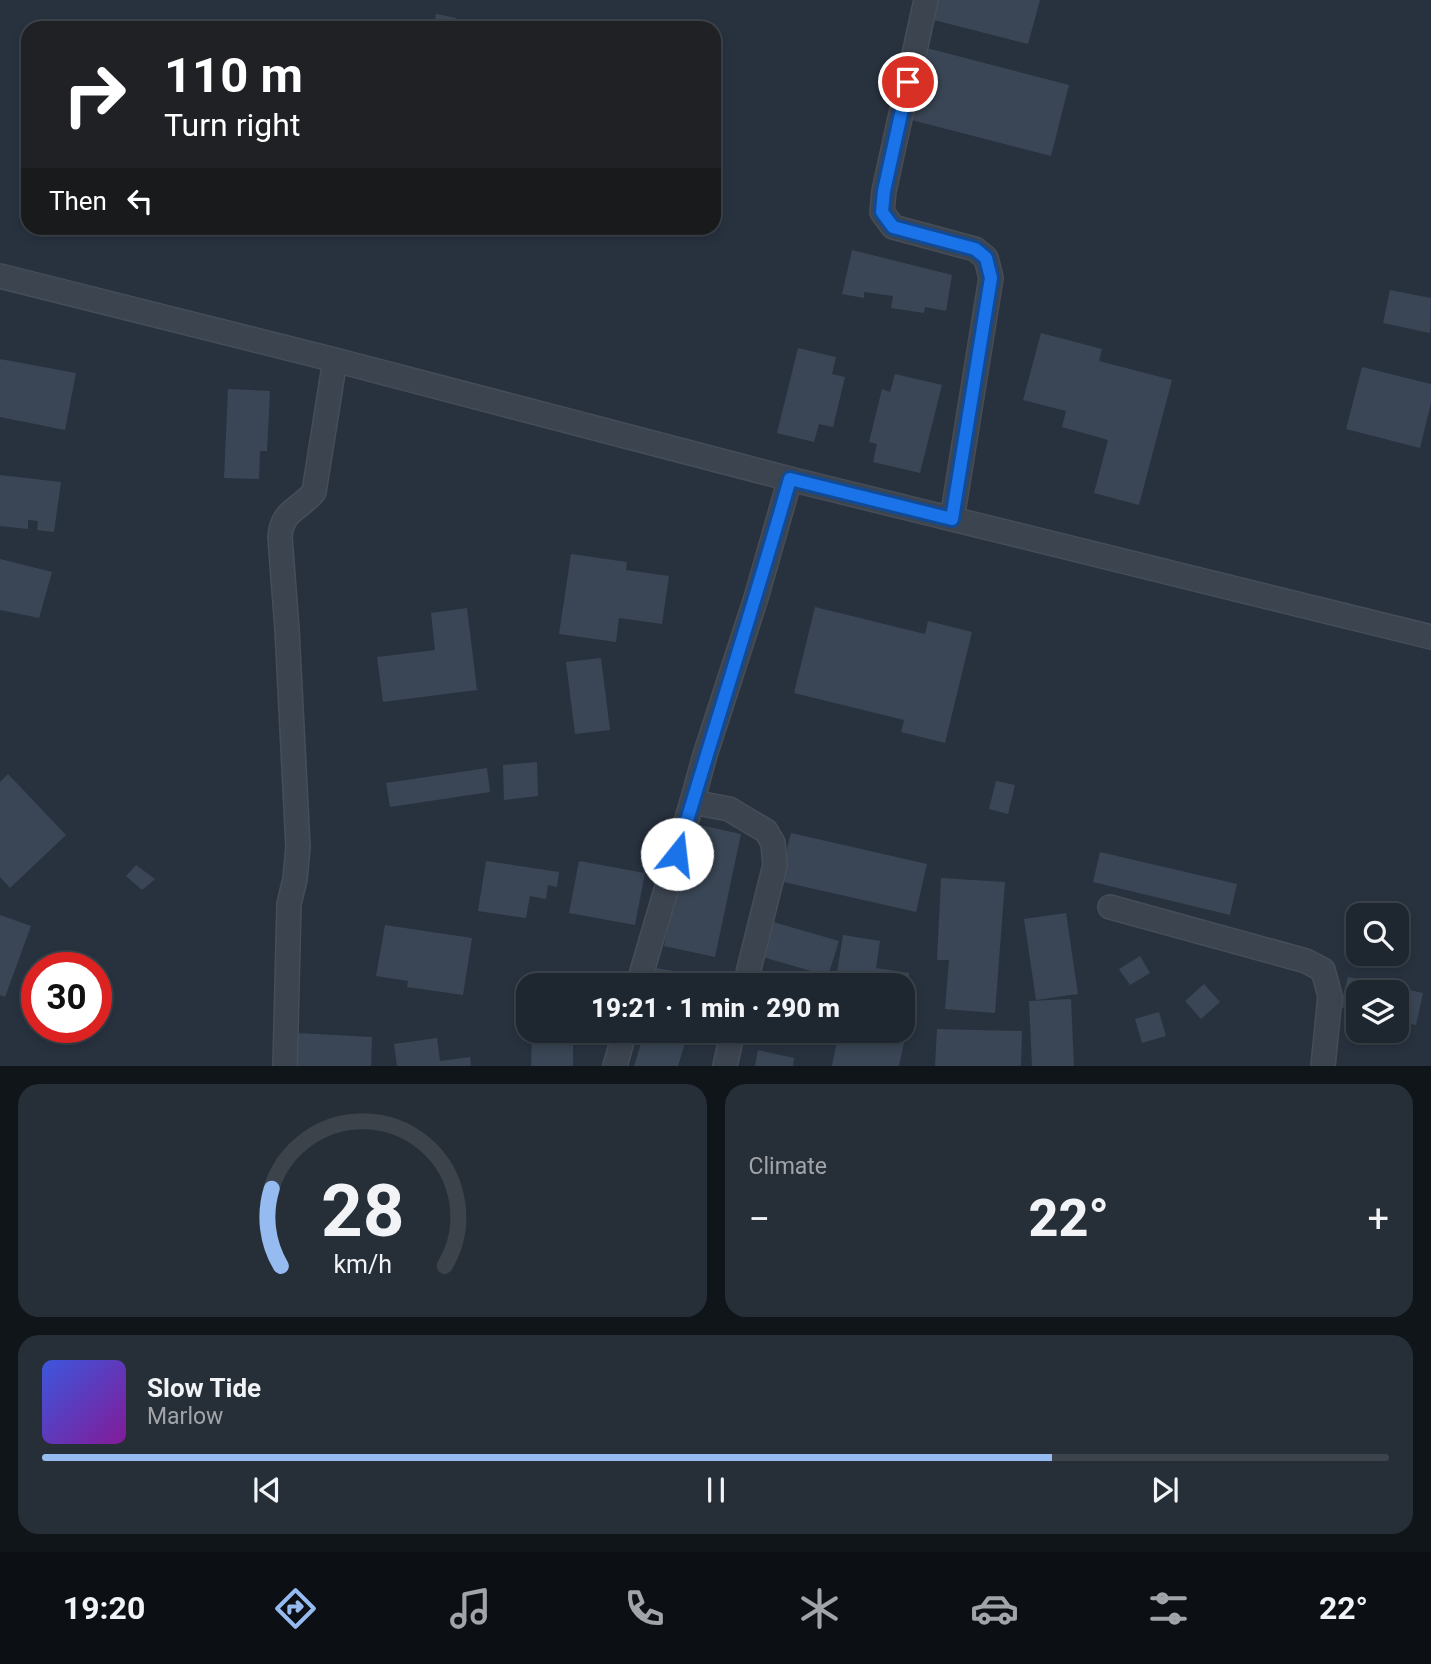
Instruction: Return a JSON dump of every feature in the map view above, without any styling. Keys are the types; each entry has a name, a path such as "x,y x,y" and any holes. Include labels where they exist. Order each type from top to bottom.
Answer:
{"street":[{"path":"926,0 884,191 882,212 893,227 975,249 986,258 991,278 952,519"},
{"path":"0,276 790,479 1431,637"},
{"path":"285,1066 289,904 295,880 298,847 288,629 280,537 286,517 314,492 335,360"},
{"path":"642,973 790,479"},
{"path":"692,802 729,809 766,831 773,843 775,865 748,973"},
{"path":"1110,907 1306,961 1323,970 1330,996 1324,1066"},
{"path":"615,1066 622,1043"},
{"path":"724,1066 730,1043"}],"building":[{"path":"935,0 1040,0 1028,44 930,19"},
{"path":"436,14 456,18 455,21 434,21"},
{"path":"923,47 1069,85 1051,156 904,118"},
{"path":"852,250 952,275 946,311 925,307 924,313 891,308 893,296 864,292 864,298 842,294"},
{"path":"1390,290 1431,298 1430,333 1383,323"},
{"path":"1041,333 1102,349 1099,361 1172,380 1139,505 1094,493 1108,440 1062,427 1066,411 1023,400"},
{"path":"798,348 836,357 832,374 845,377 833,427 819,424 814,442 777,433"},
{"path":"0,359 76,373 65,430 0,417"},
{"path":"1362,367 1431,384 1431,403 1420,448 1346,429"},
{"path":"895,374 942,385 920,473 873,462 877,444 869,442 882,389 890,392"},
{"path":"228,389 270,391 267,451 260,451 259,479 224,478"},
{"path":"0,475 61,482 54,532 37,530 38,521 28,520 28,529 0,526"},
{"path":"571,554 627,562 626,570 669,576 662,624 619,618 616,642 559,634"},
{"path":"0,559 52,572 39,618 0,610"},
{"path":"815,607 925,634 928,621 972,632 945,743 901,732 904,720 794,693"},
{"path":"467,608 477,690 383,702 377,657 435,650 431,613"},
{"path":"601,658 610,730 575,734 566,662"},
{"path":"537,762 538,796 504,800 503,765"},
{"path":"487,768 490,792 390,807 386,783"},
{"path":"8,774 66,835 10,888 0,877 0,782"},
{"path":"996,781 1015,785 1008,814 989,809"},
{"path":"691,823 741,834 715,957 664,946"},
{"path":"791,833 927,864 916,912 779,881"},
{"path":"1100,852 1237,884 1230,915 1093,882"},
{"path":"486,861 559,872 557,887 548,885 546,899 530,896 526,918 478,911"},
{"path":"579,861 645,873 635,925 569,913"},
{"path":"136,865 155,879 142,890 126,876"},
{"path":"941,878 1005,882 995,1013 945,1009 949,960 937,960"},
{"path":"1066,913 1078,994 1036,1000 1024,919"},
{"path":"0,915 31,926 5,997 0,995"},
{"path":"770,921 839,941 829,973 818,973 759,956"},
{"path":"385,925 472,938 463,995 407,987 408,981 376,976"},
{"path":"843,935 880,941 876,968 909,973 837,973"},
{"path":"1140,956 1150,973 1130,985 1119,969"},
{"path":"656,968 686,973 655,973"},
{"path":"1204,984 1220,1002 1201,1019 1185,1001"},
{"path":"1346,984 1346,1008 1340,1007"},
{"path":"1409,990 1423,993 1416,1025 1409,1023"},
{"path":"1071,999 1074,1066 1032,1066 1029,1001"},
{"path":"1159,1012 1166,1036 1142,1043 1135,1019"},
{"path":"937,1029 1022,1031 1021,1066 935,1066"},
{"path":"296,1033 372,1037 371,1066 295,1066"},
{"path":"437,1038 440,1061 470,1057 471,1066 397,1066 394,1044"},
{"path":"532,1043 573,1043 573,1066 531,1066"},
{"path":"641,1043 685,1043 678,1066 634,1066"},
{"path":"837,1043 904,1043 899,1066 832,1066"},
{"path":"758,1050 794,1058 793,1066 755,1066"}],"route":[{"path":"677,854 790,479 952,519 991,278 986,258 975,249 893,227 882,212 884,191 908,82"}]}
